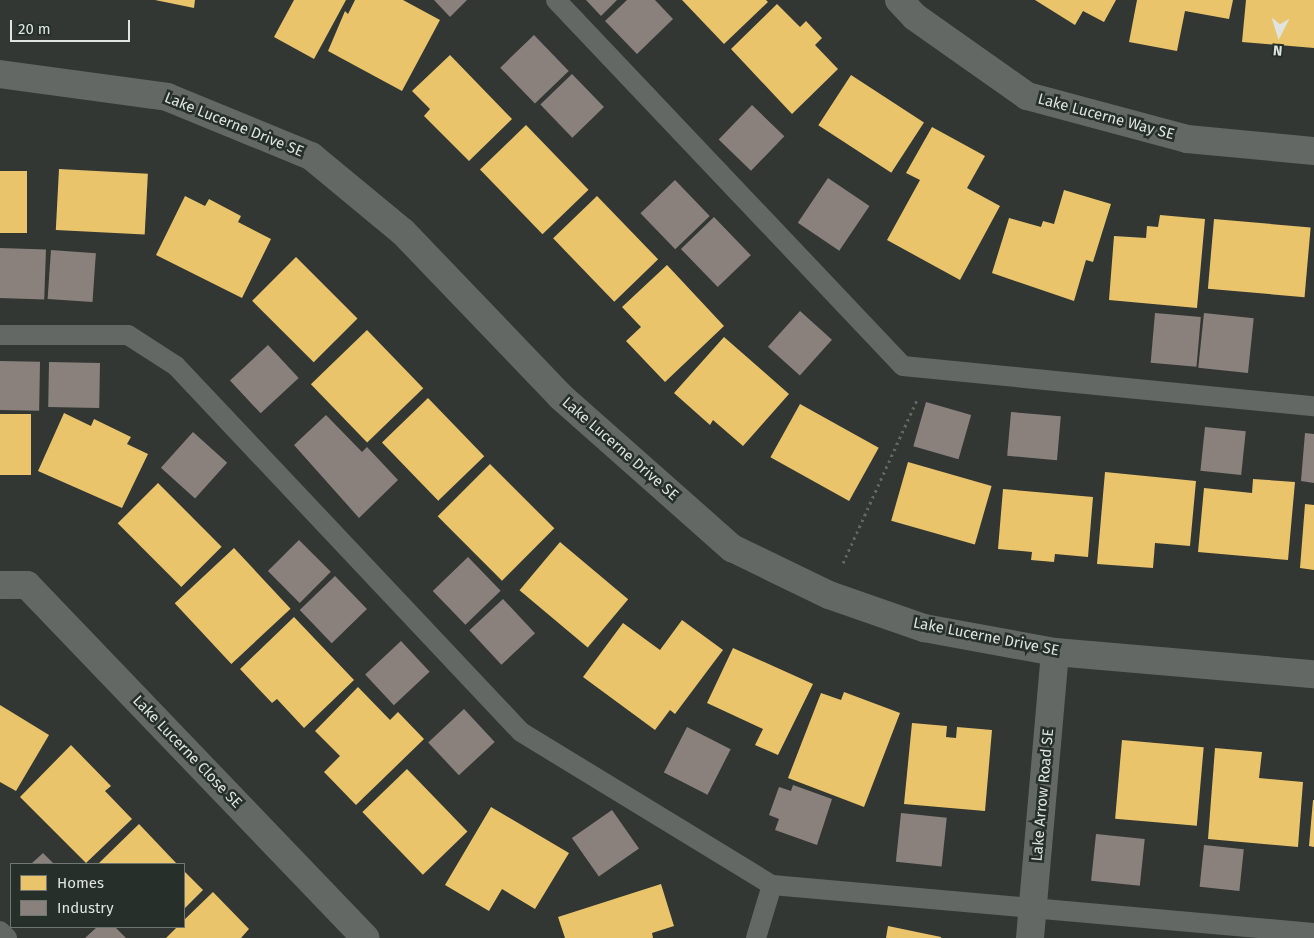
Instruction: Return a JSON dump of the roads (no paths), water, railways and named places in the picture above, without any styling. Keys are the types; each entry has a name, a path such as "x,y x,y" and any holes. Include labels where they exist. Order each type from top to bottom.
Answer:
{"street":[{"name":"Lake Lucerne Way SE","path":"899,0 915,17 1027,96 1187,140 1314,151"},
{"name":"Lake Lucerne Drive SE","path":"0,74 168,96 312,156 403,232 560,396 732,548 829,595 924,628 1055,652 1314,674"},
{"name":"Lake Lucerne Close SE","path":"0,585 27,585 366,938"},
{"name":"Lake Arrow Road SE","path":"1030,938 1055,652"}],"lane":[{"path":"556,0 903,366 1314,406"},
{"path":"0,334 128,335 176,366 521,732 772,885 1314,934"},
{"path":"756,938 772,885"},
{"path":"0,931 7,938"}]}
